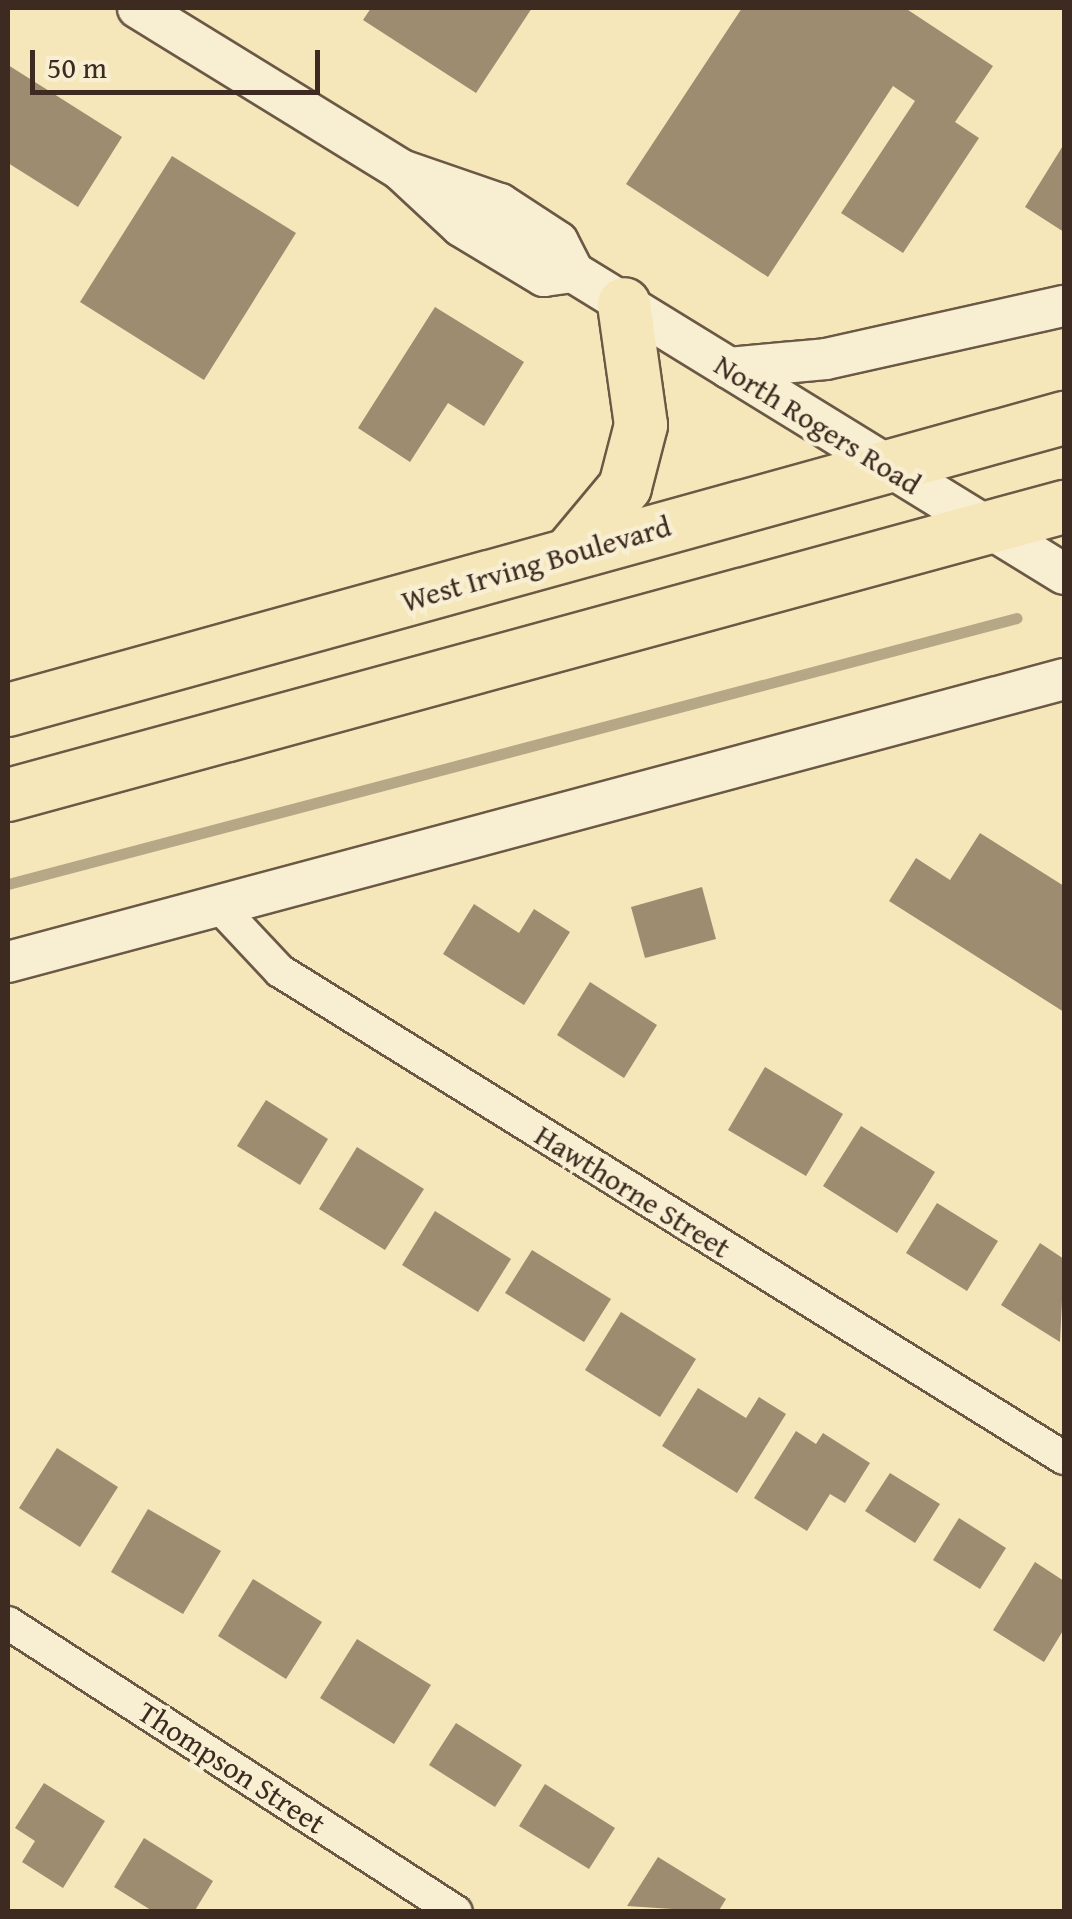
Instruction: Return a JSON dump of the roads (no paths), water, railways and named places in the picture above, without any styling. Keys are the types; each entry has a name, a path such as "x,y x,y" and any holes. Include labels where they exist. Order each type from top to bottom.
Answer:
{"main road":[{"path":"570,553 625,487 641,425 624,304"},
{"name":"West Irving Boulevard","path":"8,710 1064,418"},
{"path":"8,796 1064,507"}],"street":[{"name":"North Rogers Road","path":"138,8 400,170 500,204 558,242 573,272 1064,574"},
{"path":"729,368 826,359 1064,306"},
{"path":"8,962 1064,679"},
{"name":"Hawthorne Street","path":"217,904 280,972 1064,1458"},
{"name":"Thompson Street","path":"8,1622 456,1912"}],"waterway":[{"path":"8,884 1017,618"}]}
